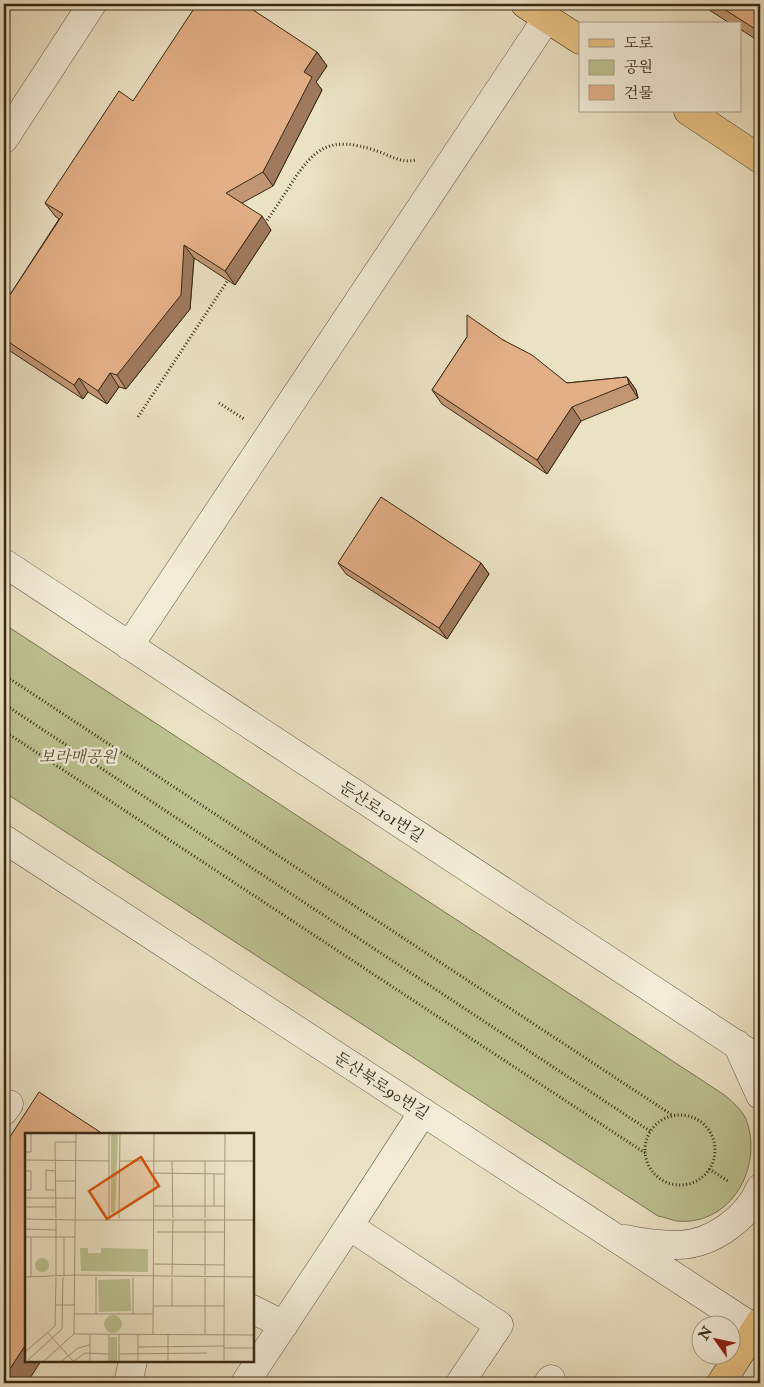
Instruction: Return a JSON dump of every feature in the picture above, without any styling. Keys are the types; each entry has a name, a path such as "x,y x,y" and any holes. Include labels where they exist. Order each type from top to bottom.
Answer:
{"main road":[{"path":"536,11 579,39"},
{"path":"690,112 760,159"},
{"path":"721,1383 759,1328"}],"street":[{"path":"4,137 92,4"},
{"path":"129,646 536,11"},
{"name":"둔산로101번길","path":"4,563 760,1060"},
{"name":"둔산북로90번길","path":"4,839 616,1238 759,1328"},
{"path":"736,1044 760,1095"},
{"path":"245,1383 423,1112"},
{"path":"616,1238 651,1244 681,1245 710,1238 736,1221 756,1198 760,1188"},
{"path":"349,1226 498,1325 460,1383"},
{"path":"254,1310 284,1325"},
{"path":"128,1383 133,1362"}],"path":[{"path":"262,228 300,169 309,158 321,149 335,145 350,145 369,148 404,161 421,156"},
{"path":"138,416 235,270"},
{"path":"4,675 672,1115"},
{"path":"4,704 650,1131"},
{"path":"4,731 645,1153"},
{"path":"684,1114 695,1118 705,1125 712,1134 715,1146 714,1158 709,1169 693,1183 671,1184 661,1180 647,1164 645,1145 650,1131 656,1124 672,1115 684,1114"},
{"path":"709,1169 733,1184"}],"green space":[{"name":"보라매공원","path":"4,624 723,1094 744,1115 750,1137 750,1156 746,1174 739,1190 727,1204 713,1214 696,1220 677,1221 658,1216 4,792"}],"building":[{"path":"197,4 244,4 317,52 304,72 312,77 263,172 226,193 262,216 225,271 184,245 181,295 117,375 110,373 98,391 79,378 74,385 4,339 4,304 63,214 45,203 119,91 133,101"},
{"path":"716,4 760,4 760,32"},
{"path":"467,315 503,340 532,355 567,383 627,377 629,384 572,407 537,460 432,390 467,337"},
{"path":"381,497 481,563 439,628 338,563"},
{"path":"39,1092 101,1133 25,1133 25,1346 4,1378 4,1146"}]}
